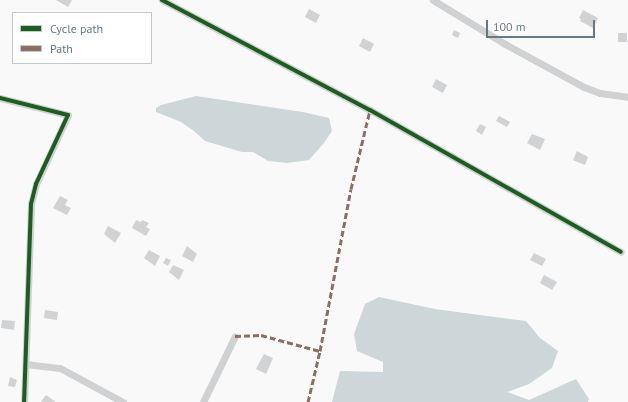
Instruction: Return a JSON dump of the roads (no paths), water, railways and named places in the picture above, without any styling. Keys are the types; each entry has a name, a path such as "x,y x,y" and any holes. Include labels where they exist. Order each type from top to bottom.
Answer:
{"street":[{"path":"162,0 370,110 621,252"},
{"path":"433,0 505,44 584,87 600,93 628,98"},
{"path":"0,98 68,115 33,193 24,402"},
{"path":"202,402 235,336"},
{"path":"26,364 60,368 123,402"}]}
